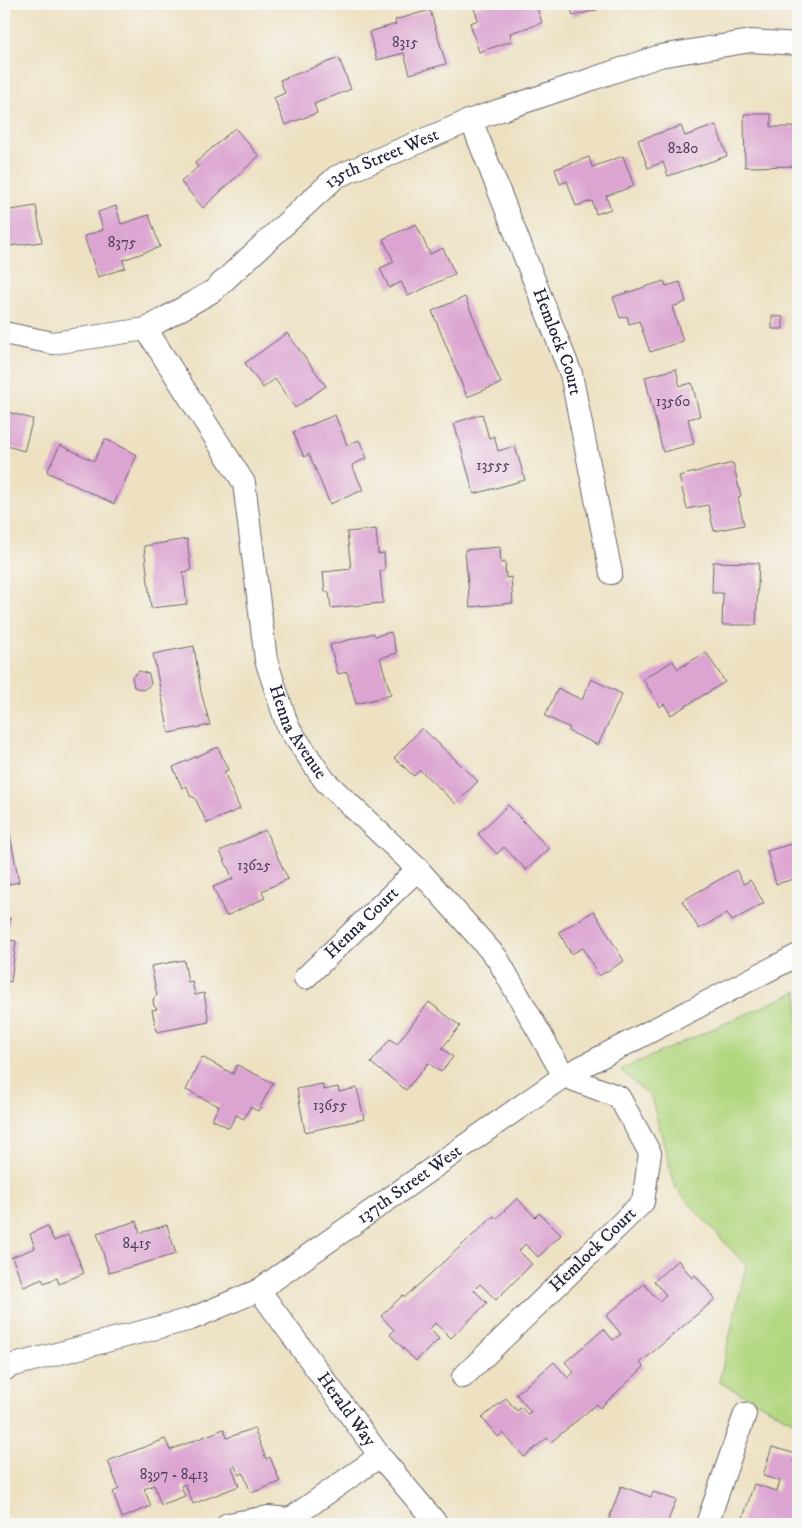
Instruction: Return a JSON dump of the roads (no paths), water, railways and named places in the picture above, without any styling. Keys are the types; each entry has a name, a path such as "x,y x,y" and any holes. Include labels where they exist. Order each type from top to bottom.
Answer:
{"street":[{"name":"135th Street West","path":"4,333 53,343 146,329 213,290 336,177 471,120 660,56 751,41 798,44"},
{"name":"Hemlock Court","path":"471,120 571,374 611,573"},
{"name":"Henna Avenue","path":"146,329 244,483 266,660 288,727 325,781 418,869 497,958 564,1076"},
{"name":"Henna Court","path":"305,978 418,869"},
{"name":"137th Street West","path":"4,1370 10,1366 191,1320 259,1290 564,1076 798,955"},
{"name":"Hemlock Court","path":"463,1377 643,1202 650,1153 619,1097 564,1076"},
{"name":"Herald Way","path":"259,1290 380,1456 437,1524"},
{"path":"707,1524 745,1414"},
{"path":"228,1524 268,1517 290,1522 380,1456"}]}
